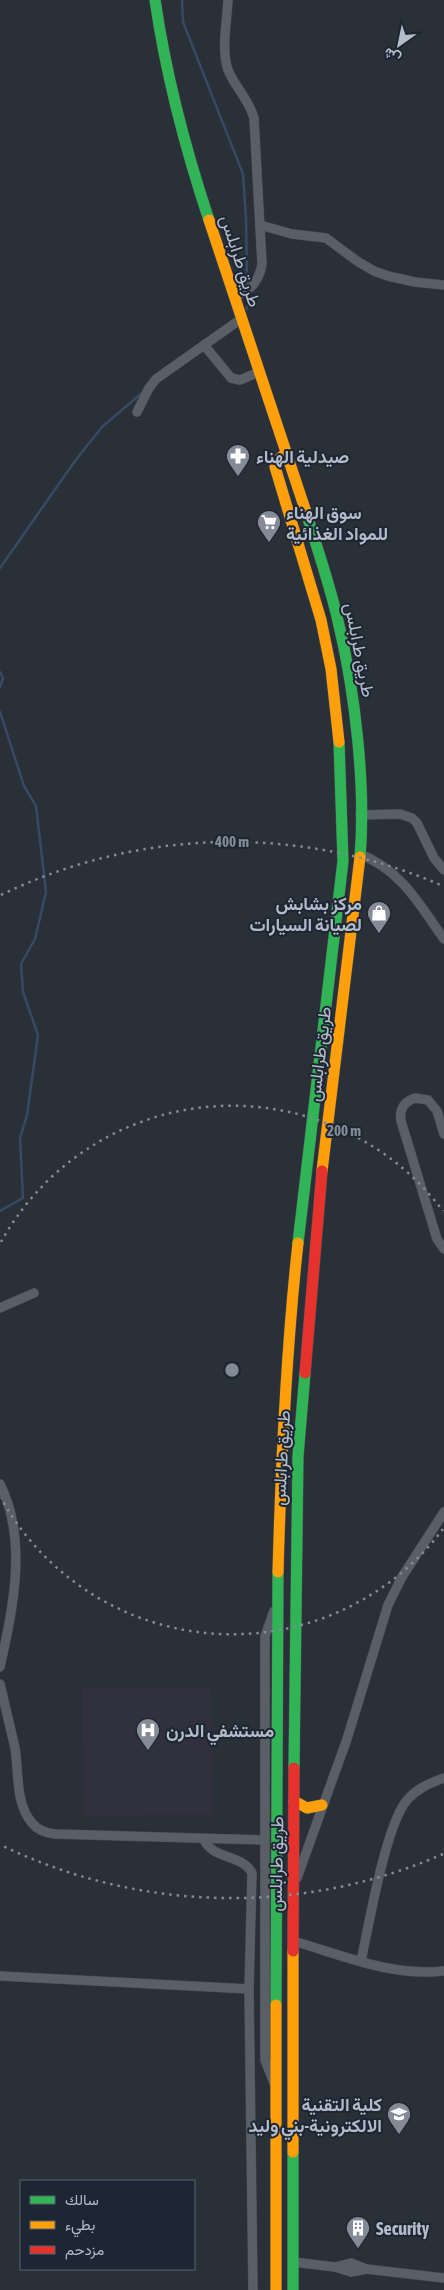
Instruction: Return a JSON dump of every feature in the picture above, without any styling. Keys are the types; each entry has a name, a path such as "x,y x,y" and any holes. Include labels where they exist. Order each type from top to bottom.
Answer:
{"highway":[{"name":"طريق طرابلس","path":"155,0 163,54 174,104 196,182 306,513 338,620 349,672 359,769 360,854 320,1184 298,1447 293,1890 293,2290"},
{"path":"276,2290 277,1602 281,1457 292,1299 343,861 343,790 334,688 326,640 275,468 278,460 286,453"},
{"path":"294,1800 307,1808 322,1805"}],"street":[{"path":"228,0 226,60 228,70 248,101 254,118 262,264 261,274 255,284 246,292 234,297"},
{"path":"260,225 292,234 326,238 357,261 374,271 388,276 415,282 444,284"},
{"path":"138,412 152,383 241,319"},
{"path":"204,345 228,376 234,380 240,380 259,372"},
{"path":"360,816 400,814 412,818 417,823 434,858 444,870"},
{"path":"360,854 375,860 397,875 444,939"},
{"path":"444,1134 437,1111 428,1100 415,1098 404,1104 401,1109 400,1121 437,1239 444,1249"},
{"path":"0,1308 34,1293"},
{"path":"0,1484 14,1526 16,1561 11,1618 0,1666"},
{"path":"293,1890 347,1739 388,1605 409,1566 444,1512"},
{"path":"276,2086 270,2076 265,2060 264,1840 265,1636 277,1602"},
{"path":"0,1684 15,1750 21,1801 32,1824 43,1832 204,1840 264,1840"},
{"path":"361,1961 395,1821 407,1800 416,1791 444,1778"},
{"path":"204,1840 214,1851 243,1862 252,1873 249,1989 253,2290"},
{"path":"293,1941 403,1972 444,1971"},
{"path":"0,1976 249,1989"},
{"path":"293,2262 334,2267 350,2272 366,2269 444,2278"}],"shaded area":[{"name":"مستشفي الدرن","path":"211,1687 213,1814 84,1816 82,1689"}],"waterway":[{"path":"182,0 183,22 243,174 247,285"},
{"path":"247,309 248,300"},
{"path":"0,568 75,461 102,427 143,392"},
{"path":"0,672 3,678 0,687"},
{"path":"0,712 24,786 36,806 46,892 35,939 21,964 23,992 38,1035 27,1115 20,1138 23,1198 0,1211"}],"traffic: fast":[{"path":"155,0 177,111 209,220"},
{"path":"306,512 335,607 354,708 360,770 360,857"},
{"path":"298,1243 343,861 339,742"},
{"path":"294,1768 298,1456 305,1373"},
{"path":"276,2005 278,1572"},
{"path":"293,2152 293,2290"}],"traffic: slow":[{"path":"209,220 306,512"},
{"path":"286,453 278,460 275,467 321,620 331,669 339,742"},
{"path":"322,1171 360,857"},
{"path":"278,1572 285,1407 298,1243"},
{"path":"294,1801 307,1808 322,1805"},
{"path":"293,1951 293,2152"},
{"path":"276,2005 276,2290"}],"traffic: jam":[{"path":"305,1373 322,1171"},
{"path":"293,1951 294,1768"}],"place":[{"name":"صيدلية الهناء","path":"238,477"},
{"name":"سوق الهناء للمواد الغذائية","path":"269,543"},
{"name":"مركز بشابش لصيانة السيارات","path":"379,934"},
{"name":"مستشفي الدرن","path":"148,1751"},
{"name":"كلية التقنية الالكترونية-بني وليد","path":"399,2135"},
{"name":"Security","path":"358,2249"}]}
